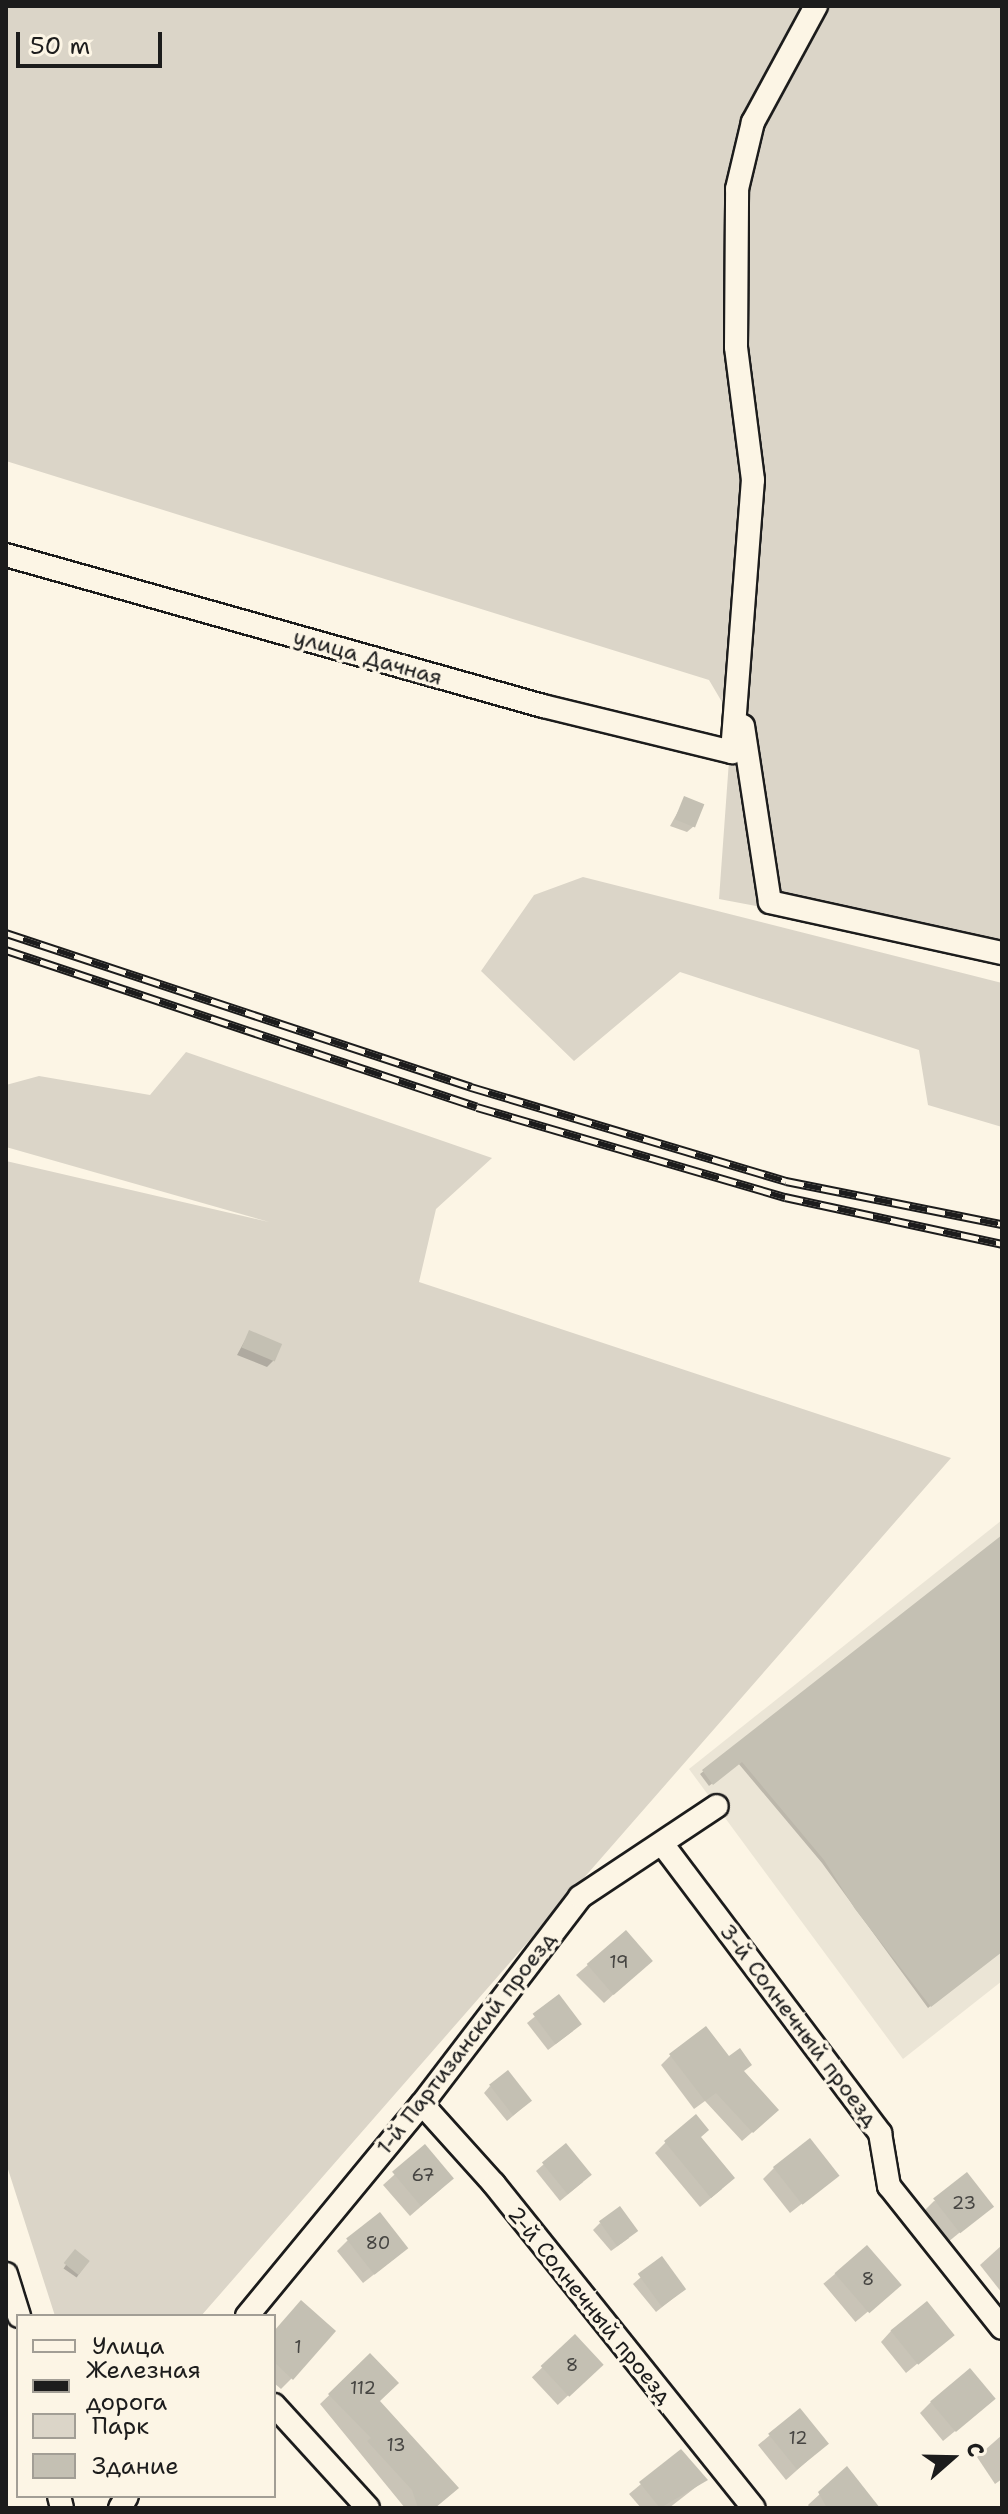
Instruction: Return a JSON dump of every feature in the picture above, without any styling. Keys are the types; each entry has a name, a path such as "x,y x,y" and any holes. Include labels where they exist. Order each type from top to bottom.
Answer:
{"street":[{"path":"816,6 753,122 737,189 736,347 753,480 747,606 736,681 770,902 1002,953"},
{"name":"улица Дачная","path":"6,555 543,706 732,752 736,681"},
{"name":"1-й Партизанский проезд","path":"249,2314 422,2104 580,1897 663,1845 717,1806"},
{"name":"3-й Солнечный проезд","path":"663,1845 880,2133 889,2186 1002,2328"},
{"name":"2-й Солнечный проезд","path":"422,2104 494,2184 754,2508"},
{"path":"6,2274 18,2314"},
{"path":"276,2407 368,2508"}],"shaded area":[{"path":"1002,1520 1002,1981 903,2059 689,1769"}],"green space":[{"path":"6,6 1002,6 1002,952 719,899 732,719 709,680 6,461"},
{"path":"583,877 1002,983 1002,1127 928,1105 919,1050 680,972 574,1061 481,971 534,895"},
{"path":"186,1052 492,1158 436,1209 419,1282 951,1458 203,2314 54,2314 6,2163 6,1161 269,1222 6,1147 6,1085 39,1076 150,1095"}],"building":[{"path":"684,796 704,804 695,827 675,819"},
{"path":"249,1330 282,1344 275,1362 242,1347"},
{"path":"1002,1535 1002,1952 931,2007 855,1909 824,1860 742,1762 713,1785 702,1770"},
{"path":"626,1930 653,1961 614,1995 587,1964"},
{"path":"559,1994 582,2024 556,2044 533,2014"},
{"path":"706,2026 729,2056 740,2048 752,2065 744,2071 779,2110 753,2133 716,2093 705,2101 669,2054"},
{"path":"508,2070 532,2101 513,2116 489,2085"},
{"path":"696,2114 709,2130 701,2137 735,2178 711,2198 664,2141"},
{"path":"810,2138 840,2176 803,2205 773,2167"},
{"path":"566,2143 592,2175 568,2194 542,2163"},
{"path":"425,2144 454,2178 421,2206 392,2172"},
{"path":"967,2172 994,2207 960,2233 933,2198"},
{"path":"620,2206 638,2231 617,2246 599,2221"},
{"path":"380,2212 408,2248 374,2275 346,2238"},
{"path":"867,2245 902,2285 869,2313 835,2273"},
{"path":"75,2249 90,2261 78,2275 64,2263"},
{"path":"662,2256 686,2289 662,2307 638,2274"},
{"path":"301,2300 336,2331 293,2380 276,2364 276,2329"},
{"path":"927,2301 955,2335 918,2365 890,2331"},
{"path":"575,2334 604,2365 569,2397 541,2366"},
{"path":"370,2353 399,2383 380,2401 459,2488 435,2508 418,2508 412,2490 367,2441 371,2438 328,2394"},
{"path":"970,2368 996,2399 956,2432 930,2401"},
{"path":"800,2408 829,2444 797,2470 768,2434"},
{"path":"681,2449 708,2480 660,2508 639,2482"},
{"path":"847,2466 880,2508 827,2508 818,2492"}],"railway":[{"path":"6,933 471,1087 786,1181 1002,1224"},
{"path":"6,950 477,1107 785,1197 1002,1244"}]}
